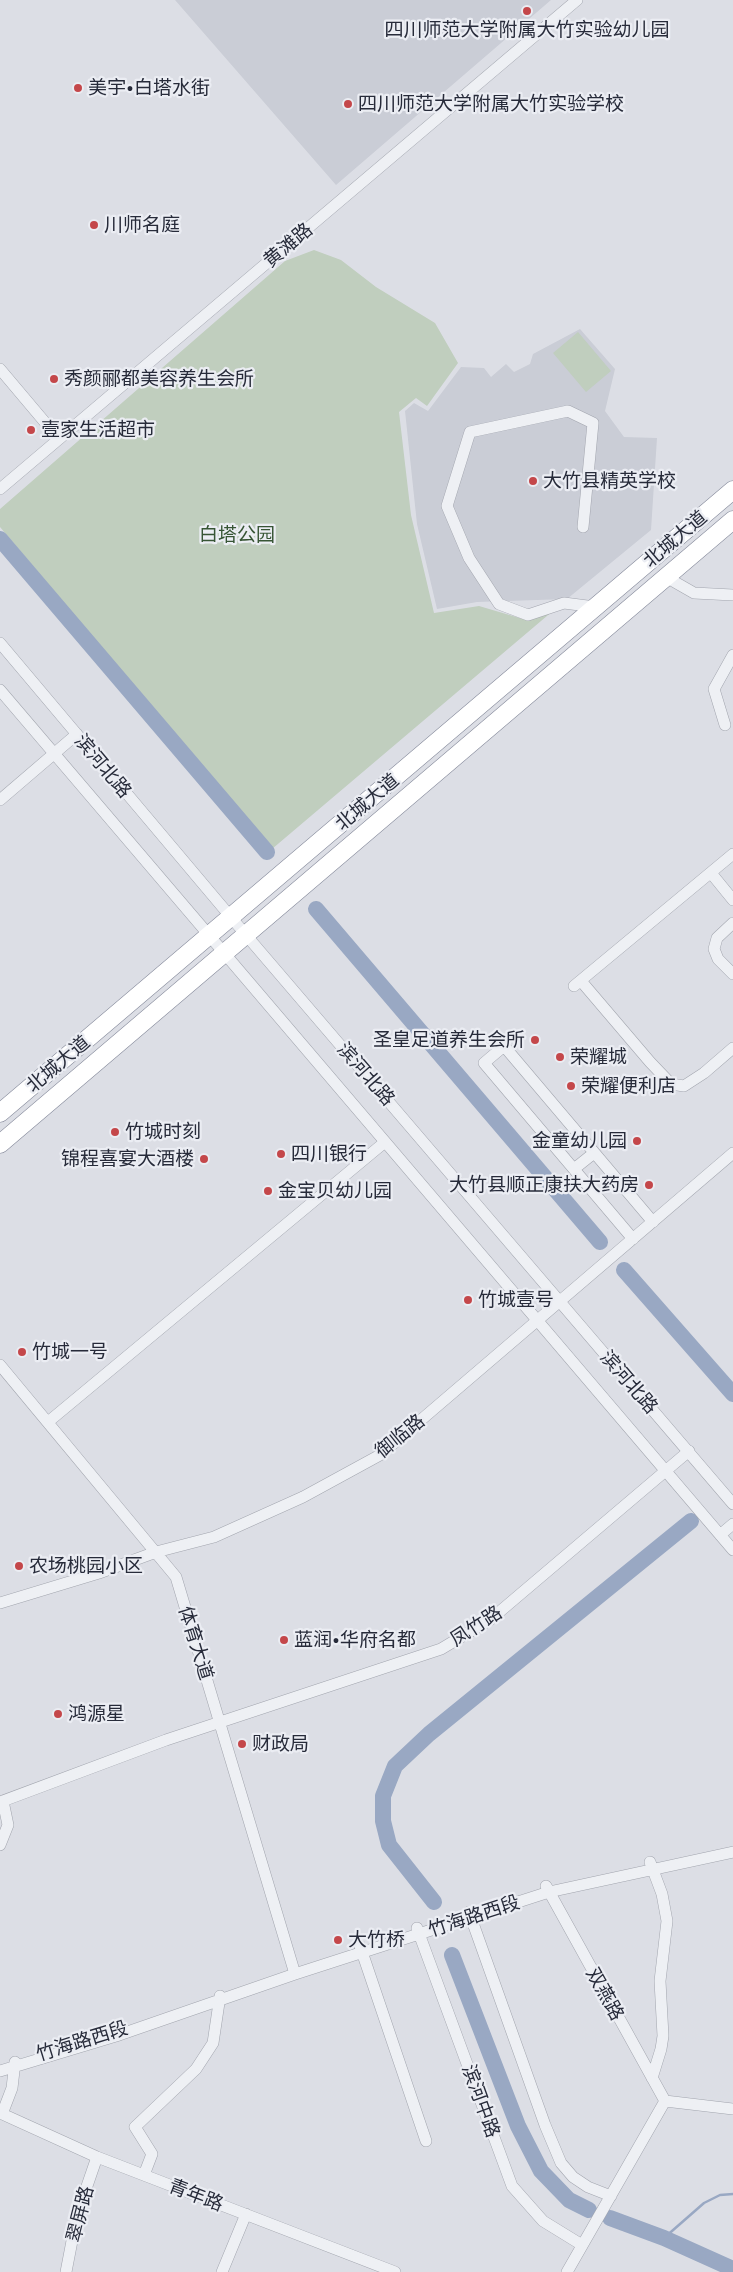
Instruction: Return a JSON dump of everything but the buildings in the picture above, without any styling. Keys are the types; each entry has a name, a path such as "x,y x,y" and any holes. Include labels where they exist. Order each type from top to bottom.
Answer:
{"highway":[{"name":"北城大道","path":"0,1113 733,490"},
{"name":"北城大道","path":"0,1144 733,520"}],"street":[{"name":"黄滩路","path":"0,489 577,0"},
{"path":"0,369 59,440"},
{"path":"583,527 593,423 568,411 470,432 447,506 469,558 499,604 528,616 569,603 595,607"},
{"path":"666,577 694,593 733,595"},
{"name":"滨河北路","path":"0,643 246,935 733,1504"},
{"path":"725,725 714,690 733,655"},
{"name":"滨河北路","path":"0,690 733,1550"},
{"path":"0,800 77,734"},
{"path":"732,858 710,873 578,984 671,1084 684,1086 733,1048"},
{"path":"710,873 733,900"},
{"path":"733,923 718,938 714,949 718,959 733,974"},
{"path":"632,1240 484,1062 504,1046 652,1222"},
{"path":"48,1422 385,1142"},
{"path":"574,1169 594,1152"},
{"name":"御临路","path":"0,1603 156,1552 214,1537 302,1497 373,1459 733,1154"},
{"name":"体育大道","path":"0,1365 176,1577 294,1972"},
{"name":"凤竹路","path":"1,1801 166,1740 441,1649 491,1619 689,1451"},
{"path":"719,1533 733,1524"},
{"path":"0,1845 8,1825 1,1801"},
{"name":"竹海路西段","path":"0,2071 361,1949 547,1889 733,1846"},
{"name":"竹海路西段","path":"650,1865 733,1852"},
{"path":"650,1865 662,1894 667,1921 660,1981 663,2036 652,2078"},
{"name":"双燕路","path":"547,1889 665,2101"},
{"path":"470,1915 545,2125 561,2162 573,2177 588,2187 611,2196"},
{"name":"滨河中路","path":"418,1931 512,2186 543,2221 582,2245"},
{"path":"361,1949 426,2141"},
{"path":"144,2175 152,2154 135,2127 196,2069 213,2042 220,1998"},
{"path":"1,2114 12,2088 14,2065"},
{"name":"竹海路西段","path":"0,2066 14,2065"},
{"path":"567,2272 665,2101 733,2109"},
{"name":"青年路","path":"1,2114 97,2158 246,2214 364,2267 395,2272"},
{"name":"翠屏路","path":"66,2272 77,2215 97,2158"},
{"path":"222,2272 246,2214"}],"shaded area":[{"name":"四川师范大学附属大竹实验学校","path":"175,0 551,0 336,185"},
{"name":"大竹县精英学校","path":"580,329 615,369 605,411 624,437 657,438 651,530 567,599 477,602 437,609 417,524 405,411 414,403 428,411 461,367 484,368 491,377 506,364 514,372 530,364 533,354"}],"green space":[{"name":"白塔公园","path":"314,250 341,260 376,287 435,323 458,363 427,406 416,398 399,412 411,515 434,613 479,606 523,619 554,610 272,849 0,527 0,509 285,261"},
{"path":"578,332 611,371 586,392 553,353"}],"waterway":[{"path":"0,539 267,852"},
{"path":"316,909 600,1242"},
{"path":"624,1270 733,1394"},
{"path":"434,1902 389,1845 383,1821 383,1796 395,1766 429,1734 691,1521"},
{"path":"452,1955 518,2126 541,2171 569,2200 589,2210"},
{"path":"664,2238 704,2203 720,2195 733,2194"},
{"path":"610,2218 664,2238 733,2269"}],"place":[{"name":"四川师范大学附属大竹实验幼儿园","path":"527,11"},
{"name":"美宇•白塔水街","path":"78,88"},
{"name":"四川师范大学附属大竹实验学校","path":"348,104"},
{"name":"川师名庭","path":"94,225"},
{"name":"秀颜郦都美容养生会所","path":"54,379"},
{"name":"壹家生活超市","path":"31,430"},
{"name":"大竹县精英学校","path":"533,481"},
{"name":"圣皇足道养生会所","path":"535,1040"},
{"name":"荣耀城","path":"560,1057"},
{"name":"荣耀便利店","path":"571,1086"},
{"name":"竹城时刻","path":"115,1132"},
{"name":"金童幼儿园","path":"637,1141"},
{"name":"四川银行","path":"281,1154"},
{"name":"锦程喜宴大酒楼","path":"204,1159"},
{"name":"大竹县顺正康扶大药房","path":"649,1185"},
{"name":"金宝贝幼儿园","path":"268,1191"},
{"name":"竹城壹号","path":"468,1300"},
{"name":"竹城一号","path":"22,1352"},
{"name":"农场桃园小区","path":"19,1566"},
{"name":"蓝润•华府名都","path":"284,1640"},
{"name":"鸿源星","path":"58,1714"},
{"name":"财政局","path":"242,1744"},
{"name":"大竹桥","path":"338,1940"}]}
